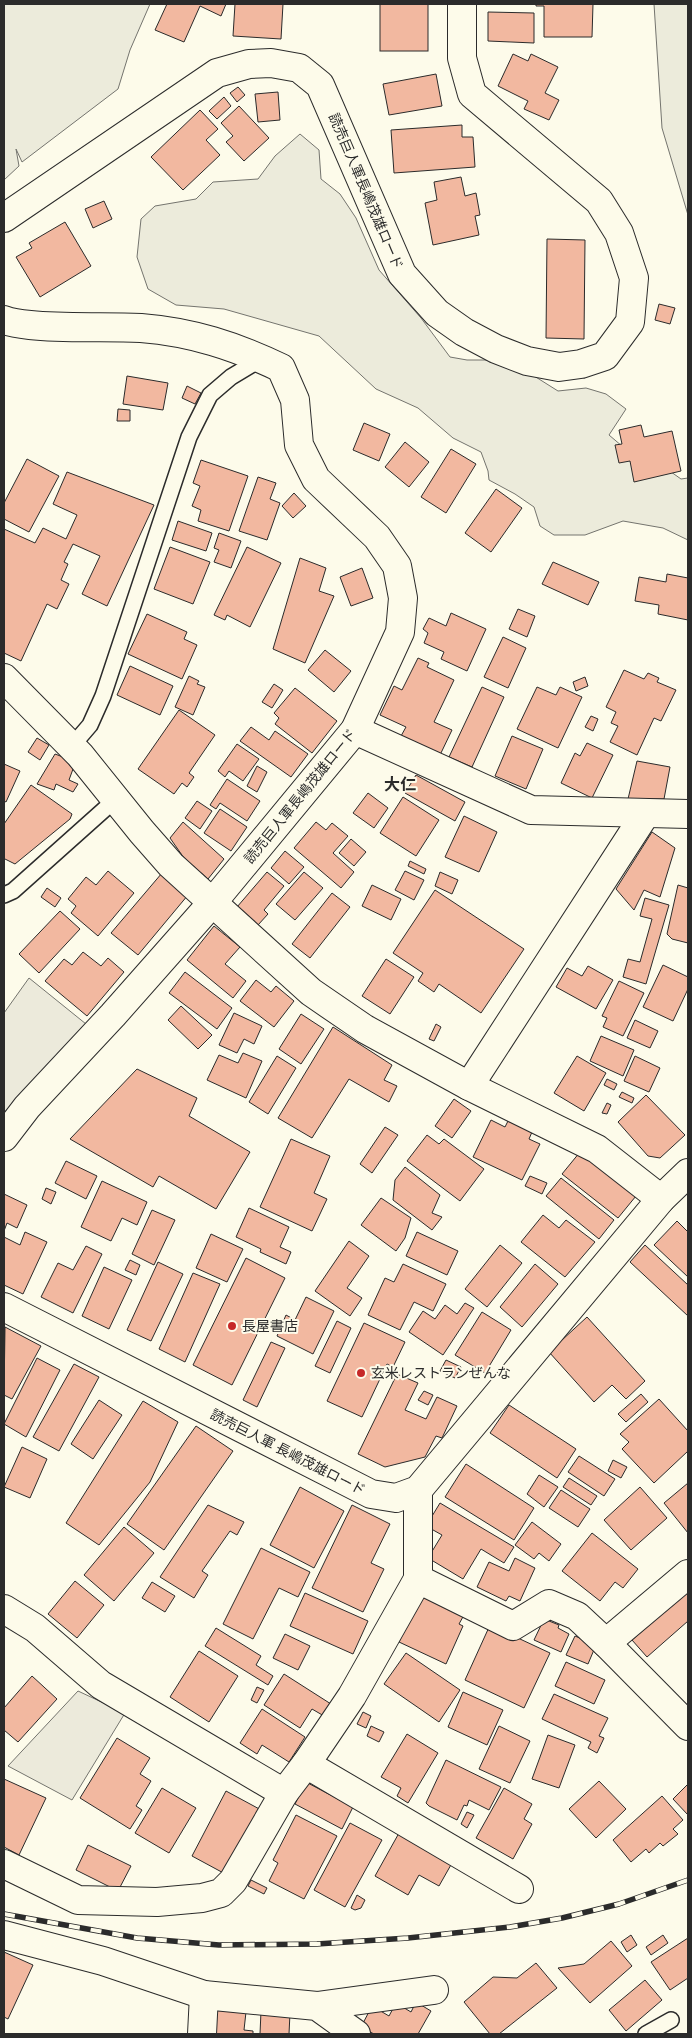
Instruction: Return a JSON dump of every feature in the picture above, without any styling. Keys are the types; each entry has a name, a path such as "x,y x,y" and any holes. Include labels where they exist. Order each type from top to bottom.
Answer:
{"street":[{"name":"読売巨人軍長嶋茂雄ロード","path":"4,218 217,73 248,64 271,63 299,68 320,85 402,274 437,313 464,332 496,349 527,361 559,367 581,364 605,356 630,322 634,278 619,233 599,201 472,94 462,58 462,4"},
{"name":"読売巨人軍長嶋茂雄ロード","path":"4,320 44,326 142,328 193,335 240,349 281,368 295,400 299,445 316,480 377,537 397,566 403,598 400,632 355,730 212,903 113,1015 27,1107 4,1138"},
{"path":"7,687 72,746 171,864 311,992 365,1029 469,1086 597,1149 661,1199"},
{"path":"355,730 531,810 688,814"},
{"path":"469,1086 646,813"},
{"path":"4,1864 78,1900 157,1902 202,1898 221,1892 233,1881 284,1793 352,1696 418,1579 418,1490 661,1199 688,1173"},
{"name":"読売巨人軍 長嶋茂雄ロード","path":"4,1307 371,1494 396,1498 418,1490"},
{"path":"606,1643 688,1574"},
{"path":"418,1579 513,1626 549,1604 577,1616 688,1726"},
{"path":"4,1609 35,1628 101,1685 284,1793"},
{"path":"306,1764 519,1889"},
{"path":"4,1935 103,1961 204,1995 317,2006 434,1990"},
{"path":"202,2034 204,1995"},
{"path":"317,2006 356,2034"}],"lane":[{"path":"72,746 90,724 103,696 189,437 210,395 231,378 261,359"},
{"path":"4,895 13,891 116,799"},
{"path":"646,2034 671,2020"}],"shaded area":[{"path":"4,4 150,4 130,50 118,89 22,162 16,149 19,166 4,180"},
{"path":"654,4 688,4 688,215 662,128"},
{"path":"300,134 319,150 321,179 340,194 356,218 379,270 421,318 450,357 467,360 487,360 531,374 558,391 586,388 606,394 626,409 609,435 629,452 657,462 681,479 688,478 688,540 663,528 623,521 585,535 554,535 540,526 534,507 489,480 488,471 481,452 453,438 418,408 376,389 319,336 224,309 176,305 148,289 137,257 141,219 155,206 196,199 213,182 258,179 275,156"},
{"path":"29,978 86,1024 4,1113 4,1013"},
{"path":"78,1691 125,1713 72,1800 8,1766"}],"building":[{"path":"167,4 226,4 221,16 200,6 184,42 155,30"},
{"path":"235,4 283,4 281,39 233,36"},
{"path":"380,4 428,4 428,51 380,51"},
{"path":"536,4 593,4 592,37 544,37 544,6 536,6"},
{"path":"488,12 534,13 534,43 488,41"},
{"path":"513,54 528,61 531,54 558,67 545,93 559,100 549,120 524,109 528,101 498,86"},
{"path":"436,74 442,106 389,115 383,84"},
{"path":"238,87 245,95 237,102 230,93"},
{"path":"278,92 280,120 258,122 255,94"},
{"path":"224,97 231,106 217,119 209,111"},
{"path":"239,106 269,138 244,161 226,142 233,136 221,123"},
{"path":"200,110 218,129 206,140 220,155 183,190 151,157"},
{"path":"462,125 462,137 473,137 475,167 394,173 391,130"},
{"path":"461,177 465,196 476,193 480,215 475,216 479,235 433,245 425,203 437,200 434,182"},
{"path":"104,201 112,219 93,228 85,209"},
{"path":"65,222 91,266 40,297 16,257 32,248 29,243"},
{"path":"547,239 585,240 584,339 546,338"},
{"path":"659,304 675,308 670,324 655,320"},
{"path":"127,376 168,383 163,410 123,404"},
{"path":"187,386 201,393 195,404 182,398"},
{"path":"118,409 130,410 130,421 117,421"},
{"path":"364,423 390,434 379,461 353,450"},
{"path":"641,425 644,437 672,431 681,471 634,482 630,461 619,463 615,445 622,444 619,430"},
{"path":"405,442 429,462 409,487 385,467"},
{"path":"451,449 476,464 446,513 421,497"},
{"path":"27,459 59,476 29,532 4,519 4,503"},
{"path":"201,460 248,476 229,531 198,521 201,510 192,506 200,486 193,483"},
{"path":"67,472 154,505 107,606 82,594 100,556 73,544 64,562 68,564 61,580 69,584 57,609 47,604 21,661 4,653 4,529 35,543 43,528 66,539 77,515 53,504"},
{"path":"258,477 276,483 270,499 280,503 267,540 239,531"},
{"path":"496,489 522,508 491,552 465,533"},
{"path":"294,493 306,506 293,518 282,506"},
{"path":"178,521 212,533 206,551 172,540"},
{"path":"219,533 241,541 231,568 214,562 219,550 214,548"},
{"path":"170,547 210,562 193,604 154,589"},
{"path":"247,547 281,563 250,627 227,615 225,620 214,615"},
{"path":"300,558 326,568 319,591 334,596 305,663 273,649"},
{"path":"553,562 599,582 588,605 542,584"},
{"path":"362,568 373,598 351,606 340,577"},
{"path":"667,574 688,578 688,620 658,614 659,605 635,601 639,577 666,582"},
{"path":"518,609 535,616 527,637 509,629"},
{"path":"451,613 486,629 467,671 441,659 444,652 424,643 428,633 423,629 429,618 446,626"},
{"path":"147,614 187,632 184,639 197,645 182,679 128,654"},
{"path":"503,637 526,648 508,688 484,677"},
{"path":"325,650 351,671 334,692 308,670"},
{"path":"418,658 429,663 427,667 454,680 434,722 452,730 440,755 401,736 406,727 380,715 394,686 402,690"},
{"path":"130,666 173,686 160,715 117,695"},
{"path":"624,670 644,679 648,673 659,678 657,682 676,690 661,721 654,718 637,755 610,742 618,726 611,723 616,712 606,707"},
{"path":"189,676 199,681 197,684 205,687 193,715 175,707"},
{"path":"585,677 588,686 576,691 573,682"},
{"path":"274,684 283,690 272,708 262,702"},
{"path":"482,687 504,697 472,767 449,757"},
{"path":"537,687 556,695 560,687 582,697 558,748 517,729"},
{"path":"295,688 337,721 312,753 275,724 279,718 274,713"},
{"path":"179,710 215,735 189,773 194,777 187,787 182,783 174,794 138,769"},
{"path":"591,716 598,719 593,731 585,727"},
{"path":"251,727 269,740 275,731 308,754 291,777 240,741"},
{"path":"512,736 543,749 526,789 495,776"},
{"path":"37,738 49,745 40,760 28,752"},
{"path":"587,743 613,755 592,798 561,783 575,753 580,756"},
{"path":"237,744 259,759 243,781 229,771 225,777 218,771"},
{"path":"55,754 63,757 73,769 69,780 78,784 73,792 56,784 54,790 37,784"},
{"path":"637,761 670,767 664,799 628,799"},
{"path":"4,764 20,771 6,802 4,801"},
{"path":"257,766 267,772 257,792 247,786"},
{"path":"416,775 465,802 455,821 405,793"},
{"path":"227,779 260,801 247,821 220,803 216,809 210,805"},
{"path":"31,785 72,814 70,819 15,864 4,860 4,824"},
{"path":"368,793 388,808 374,828 353,813"},
{"path":"403,797 439,820 416,856 380,833"},
{"path":"197,801 212,811 200,829 185,818"},
{"path":"220,809 247,827 231,851 204,833"},
{"path":"464,816 497,832 479,872 445,857"},
{"path":"183,822 224,859 208,879 184,858 170,838"},
{"path":"316,822 326,830 332,823 348,836 333,853 354,872 341,888 294,848"},
{"path":"652,832 675,848 660,897 644,890 634,910 616,889"},
{"path":"351,839 366,852 354,866 339,853"},
{"path":"285,851 304,867 289,884 271,868"},
{"path":"410,861 426,869 424,874 408,866"},
{"path":"108,871 134,893 98,936 71,913 76,906 68,899 86,877 96,885"},
{"path":"405,871 424,880 414,900 395,890"},
{"path":"267,872 284,886 264,910 268,914 258,925 237,907"},
{"path":"304,872 323,888 295,920 276,904"},
{"path":"440,872 458,880 452,894 435,886"},
{"path":"162,873 188,895 138,955 111,933"},
{"path":"372,885 401,899 391,920 362,906"},
{"path":"678,885 688,888 688,943 672,939 667,934"},
{"path":"47,888 61,898 55,907 41,897"},
{"path":"435,890 524,949 481,1013 439,984 434,992 418,981 423,973 393,953"},
{"path":"332,893 350,907 310,958 292,944"},
{"path":"645,898 669,905 646,984 623,977 628,959 640,962 652,919 640,916"},
{"path":"60,911 80,929 39,973 19,954"},
{"path":"214,926 240,947 225,964 246,981 233,998 187,960"},
{"path":"83,952 101,966 108,958 124,972 87,1016 45,981 64,959 72,965"},
{"path":"386,959 414,977 390,1014 362,996"},
{"path":"663,965 688,977 688,989 673,1021 643,1007"},
{"path":"588,966 613,980 596,1009 556,987 567,968 582,976"},
{"path":"185,972 232,1008 217,1029 169,993"},
{"path":"256,980 271,992 276,986 294,1001 274,1027 240,1001"},
{"path":"619,981 644,993 623,1036 603,1027 607,1018 602,1016"},
{"path":"181,1006 212,1035 198,1049 168,1020"},
{"path":"234,1013 262,1026 254,1044 244,1039 237,1053 219,1045"},
{"path":"301,1014 324,1029 301,1064 279,1049"},
{"path":"635,1020 658,1031 650,1048 627,1038"},
{"path":"436,1024 441,1027 434,1041 429,1039"},
{"path":"333,1027 392,1065 384,1080 397,1086 389,1102 349,1079 312,1138 278,1118"},
{"path":"601,1036 634,1050 623,1076 590,1061"},
{"path":"243,1053 262,1061 246,1098 207,1080 219,1055 238,1063"},
{"path":"277,1056 296,1068 268,1114 249,1102"},
{"path":"577,1056 606,1073 584,1111 554,1093"},
{"path":"635,1056 660,1068 649,1092 624,1081"},
{"path":"137,1069 197,1098 189,1116 250,1152 216,1209 159,1176 153,1187 70,1139"},
{"path":"607,1079 617,1084 614,1090 604,1085"},
{"path":"622,1092 634,1098 632,1103 619,1097"},
{"path":"646,1095 685,1135 660,1158 648,1156 618,1122"},
{"path":"454,1099 471,1111 452,1138 435,1126"},
{"path":"607,1103 611,1105 607,1114 602,1113"},
{"path":"491,1120 505,1127 508,1121 532,1132 529,1139 540,1144 522,1180 473,1157"},
{"path":"385,1127 398,1135 372,1173 360,1164"},
{"path":"427,1135 439,1144 444,1139 484,1169 460,1201 407,1161"},
{"path":"291,1139 330,1156 314,1193 327,1199 312,1231 260,1207"},
{"path":"580,1152 636,1196 618,1218 562,1174"},
{"path":"66,1161 97,1176 86,1199 55,1183"},
{"path":"405,1167 440,1195 432,1213 442,1217 432,1230 393,1200 395,1180"},
{"path":"530,1176 547,1183 542,1194 525,1186"},
{"path":"561,1178 614,1220 599,1239 546,1196"},
{"path":"102,1181 147,1202 137,1225 122,1218 111,1241 81,1227"},
{"path":"46,1188 56,1192 51,1204 42,1199"},
{"path":"4,1194 27,1205 17,1228 7,1223 4,1231"},
{"path":"381,1198 411,1218 405,1238 396,1251 361,1225"},
{"path":"249,1208 289,1227 280,1247 291,1252 286,1264 260,1252 261,1249 236,1237"},
{"path":"152,1210 175,1220 154,1265 132,1254"},
{"path":"543,1215 559,1228 566,1220 595,1242 565,1277 521,1242"},
{"path":"677,1221 688,1232 688,1277 654,1245"},
{"path":"25,1232 47,1242 23,1294 4,1285 4,1237 20,1245"},
{"path":"417,1232 458,1251 447,1275 406,1256"},
{"path":"211,1234 243,1249 227,1282 196,1268"},
{"path":"349,1241 369,1256 347,1288 362,1298 350,1316 315,1291"},
{"path":"500,1245 522,1263 487,1307 465,1289"},
{"path":"645,1245 688,1285 688,1316 630,1262"},
{"path":"86,1246 102,1254 73,1313 41,1297 58,1263 73,1270"},
{"path":"246,1258 285,1278 232,1385 193,1365"},
{"path":"130,1260 140,1265 136,1275 125,1270"},
{"path":"158,1262 183,1274 151,1341 127,1330"},
{"path":"403,1264 446,1284 433,1311 414,1302 400,1330 368,1315 385,1278 394,1282"},
{"path":"535,1264 558,1284 522,1327 500,1307"},
{"path":"104,1267 132,1280 109,1329 82,1316"},
{"path":"193,1273 220,1284 185,1362 159,1349"},
{"path":"306,1297 334,1311 313,1354 277,1336 286,1315 295,1320"},
{"path":"465,1303 474,1308 443,1355 409,1332 423,1311 435,1319 445,1305 457,1314"},
{"path":"482,1312 511,1330 485,1373 455,1355"},
{"path":"587,1317 645,1381 626,1399 612,1385 594,1402 549,1352"},
{"path":"337,1321 351,1328 330,1373 315,1366"},
{"path":"364,1323 405,1342 393,1367 387,1364 362,1417 327,1401"},
{"path":"5,1327 41,1346 12,1399 4,1395"},
{"path":"271,1342 285,1348 257,1407 243,1400"},
{"path":"37,1358 60,1370 26,1437 4,1424"},
{"path":"446,1360 461,1367 455,1378 440,1371"},
{"path":"74,1364 99,1377 59,1451 33,1437"},
{"path":"397,1374 418,1383 405,1410 426,1419 437,1397 457,1406 442,1438 436,1436 425,1457 385,1467 358,1454"},
{"path":"424,1391 433,1395 428,1405 418,1400"},
{"path":"641,1394 648,1402 626,1422 618,1414"},
{"path":"659,1399 688,1431 688,1451 654,1483 622,1449 629,1442 620,1434"},
{"path":"99,1400 122,1415 93,1459 71,1444"},
{"path":"143,1401 178,1422 150,1482 99,1545 66,1523"},
{"path":"509,1405 576,1449 557,1478 490,1433"},
{"path":"196,1426 233,1451 164,1550 127,1524"},
{"path":"22,1447 47,1459 30,1498 4,1487"},
{"path":"579,1456 615,1479 604,1496 568,1472"},
{"path":"613,1460 627,1467 621,1478 608,1471"},
{"path":"466,1464 534,1508 514,1540 445,1497"},
{"path":"539,1475 558,1487 544,1507 527,1494"},
{"path":"569,1478 597,1496 591,1505 563,1487"},
{"path":"688,1483 688,1533 664,1503"},
{"path":"300,1487 344,1511 314,1568 270,1545"},
{"path":"640,1487 667,1518 631,1550 604,1520"},
{"path":"561,1490 590,1509 578,1527 549,1508"},
{"path":"440,1503 514,1547 504,1563 481,1549 463,1579 428,1558 442,1535 426,1526"},
{"path":"208,1505 244,1522 237,1535 230,1531 202,1571 208,1575 194,1598 160,1577"},
{"path":"352,1505 390,1524 371,1563 384,1569 363,1612 312,1588"},
{"path":"532,1522 561,1544 549,1561 539,1553 534,1559 515,1545"},
{"path":"124,1527 154,1553 114,1601 84,1575"},
{"path":"592,1533 638,1569 623,1588 615,1582 600,1601 562,1571"},
{"path":"261,1548 310,1572 298,1597 279,1588 253,1639 223,1624"},
{"path":"515,1558 535,1568 520,1601 509,1596 506,1601 477,1587 489,1562 509,1571"},
{"path":"75,1581 104,1605 77,1638 48,1614"},
{"path":"152,1582 175,1596 165,1612 142,1598"},
{"path":"688,1591 688,1621 647,1657 632,1640"},
{"path":"305,1593 368,1621 353,1654 290,1626"},
{"path":"420,1595 464,1615 459,1624 463,1626 446,1664 399,1642"},
{"path":"544,1619 559,1625 558,1628 569,1634 561,1652 534,1640"},
{"path":"490,1625 550,1653 524,1708 465,1680"},
{"path":"216,1628 261,1656 256,1665 273,1676 268,1685 205,1646"},
{"path":"285,1634 310,1646 298,1670 273,1658"},
{"path":"575,1636 596,1645 588,1664 566,1655"},
{"path":"199,1651 238,1676 209,1722 170,1697"},
{"path":"406,1653 460,1690 439,1722 384,1684"},
{"path":"566,1662 605,1680 594,1704 555,1686"},
{"path":"284,1674 331,1704 324,1716 312,1709 300,1728 264,1705"},
{"path":"32,1676 57,1699 18,1742 4,1730 4,1708"},
{"path":"257,1687 264,1690 257,1703 251,1700"},
{"path":"463,1692 503,1710 487,1745 448,1727"},
{"path":"554,1694 608,1718 599,1736 604,1738 597,1753 588,1748 591,1742 542,1719"},
{"path":"262,1709 305,1737 289,1762 262,1745 257,1754 240,1743"},
{"path":"363,1712 371,1716 366,1728 357,1724"},
{"path":"371,1726 384,1732 379,1742 367,1736"},
{"path":"499,1726 530,1741 510,1783 479,1769"},
{"path":"407,1734 438,1753 408,1803 397,1796 401,1788 381,1777"},
{"path":"548,1735 575,1745 559,1788 532,1779"},
{"path":"117,1738 150,1758 140,1774 151,1781 136,1806 142,1810 130,1829 80,1798"},
{"path":"446,1760 501,1787 489,1810 469,1800 467,1806 464,1805 457,1820 426,1803"},
{"path":"4,1779 46,1798 19,1855 4,1847"},
{"path":"599,1781 626,1809 596,1838 569,1809"},
{"path":"306,1782 353,1807 342,1829 295,1804"},
{"path":"688,1784 688,1815 673,1799"},
{"path":"162,1788 196,1808 169,1853 135,1833"},
{"path":"504,1788 532,1804 524,1819 532,1824 513,1859 476,1838"},
{"path":"226,1791 263,1811 229,1876 192,1856"},
{"path":"662,1796 683,1820 673,1829 678,1834 663,1846 660,1843 649,1853 646,1849 631,1862 613,1840"},
{"path":"467,1812 474,1815 467,1828 461,1824"},
{"path":"296,1815 337,1836 304,1899 269,1881 278,1863 273,1860"},
{"path":"350,1823 382,1840 345,1907 314,1890"},
{"path":"399,1833 452,1863 439,1886 419,1875 408,1895 375,1876"},
{"path":"88,1845 131,1866 118,1891 76,1870"},
{"path":"251,1880 267,1888 264,1894 248,1886"},
{"path":"357,1895 365,1900 361,1908 355,1910 351,1908"},
{"path":"631,1935 637,1945 627,1952 621,1942"},
{"path":"663,1935 668,1943 651,1955 646,1947"},
{"path":"688,1938 688,1978 670,1990 651,1962"},
{"path":"611,1941 632,1966 590,2003 558,1968 584,1964"},
{"path":"4,1952 33,1965 8,2019 4,2017"},
{"path":"536,1963 557,1988 499,2034 490,2034 464,2002 493,1977 517,1978"},
{"path":"645,1980 662,2000 626,2031 609,2010"},
{"path":"416,2002 431,2011 418,2034 374,2034 361,2027 372,2006 389,2016 396,2003 411,2012"},
{"path":"215,2010 246,2012 244,2030 253,2031 253,2034 213,2034"},
{"path":"261,2011 290,2013 289,2034 260,2034"}],"railway":[{"path":"4,1914 137,1938 219,1945 317,1944 408,1938 510,1927 562,1918 619,1904 688,1880"}],"place":[{"name":"長屋書店","path":"232,1326"},
{"name":"玄米レストランぜんな","path":"361,1373"}],"district":[{"name":"大仁","path":"400,784"}]}
